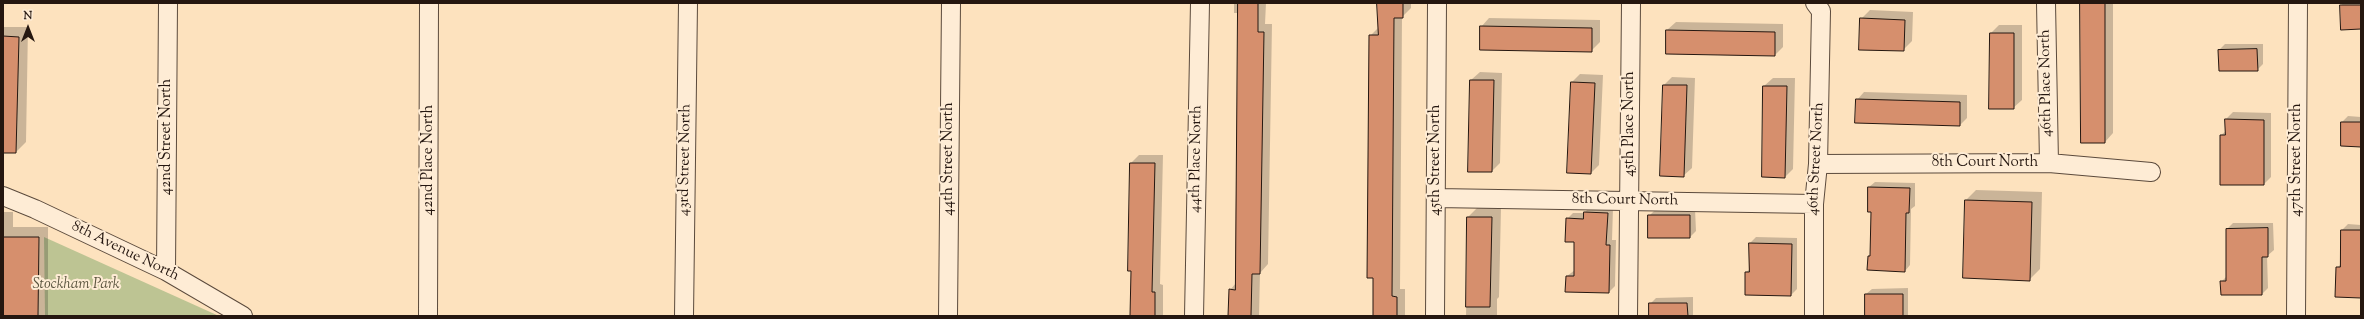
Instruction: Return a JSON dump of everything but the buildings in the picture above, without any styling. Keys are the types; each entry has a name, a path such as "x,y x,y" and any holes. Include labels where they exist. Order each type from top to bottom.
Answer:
{"street":[{"name":"42nd Street North","path":"166,271 168,3"},
{"name":"42nd Place North","path":"428,316 429,3"},
{"name":"43rd Street North","path":"684,316 688,3"},
{"name":"44th Street North","path":"948,316 951,3"},
{"name":"44th Place North","path":"1194,316 1200,3"},
{"name":"45th Street North","path":"1435,316 1436,3"},
{"name":"45th Place North","path":"1628,316 1631,3"},
{"name":"46th Street North","path":"1814,316 1814,204 1818,164 1821,11 1816,3"},
{"name":"46th Place North","path":"2046,3 2049,163"},
{"name":"47th Street North","path":"2296,316 2298,3"},
{"name":"8th Court North","path":"1818,164 2049,163 2151,172"},
{"name":"8th Avenue North","path":"3,196 35,209 166,271 243,316"},
{"name":"8th Court North","path":"1436,198 1814,204"}],"green space":[{"name":"Stockham Park","path":"44,237 219,316 45,316"}]}
